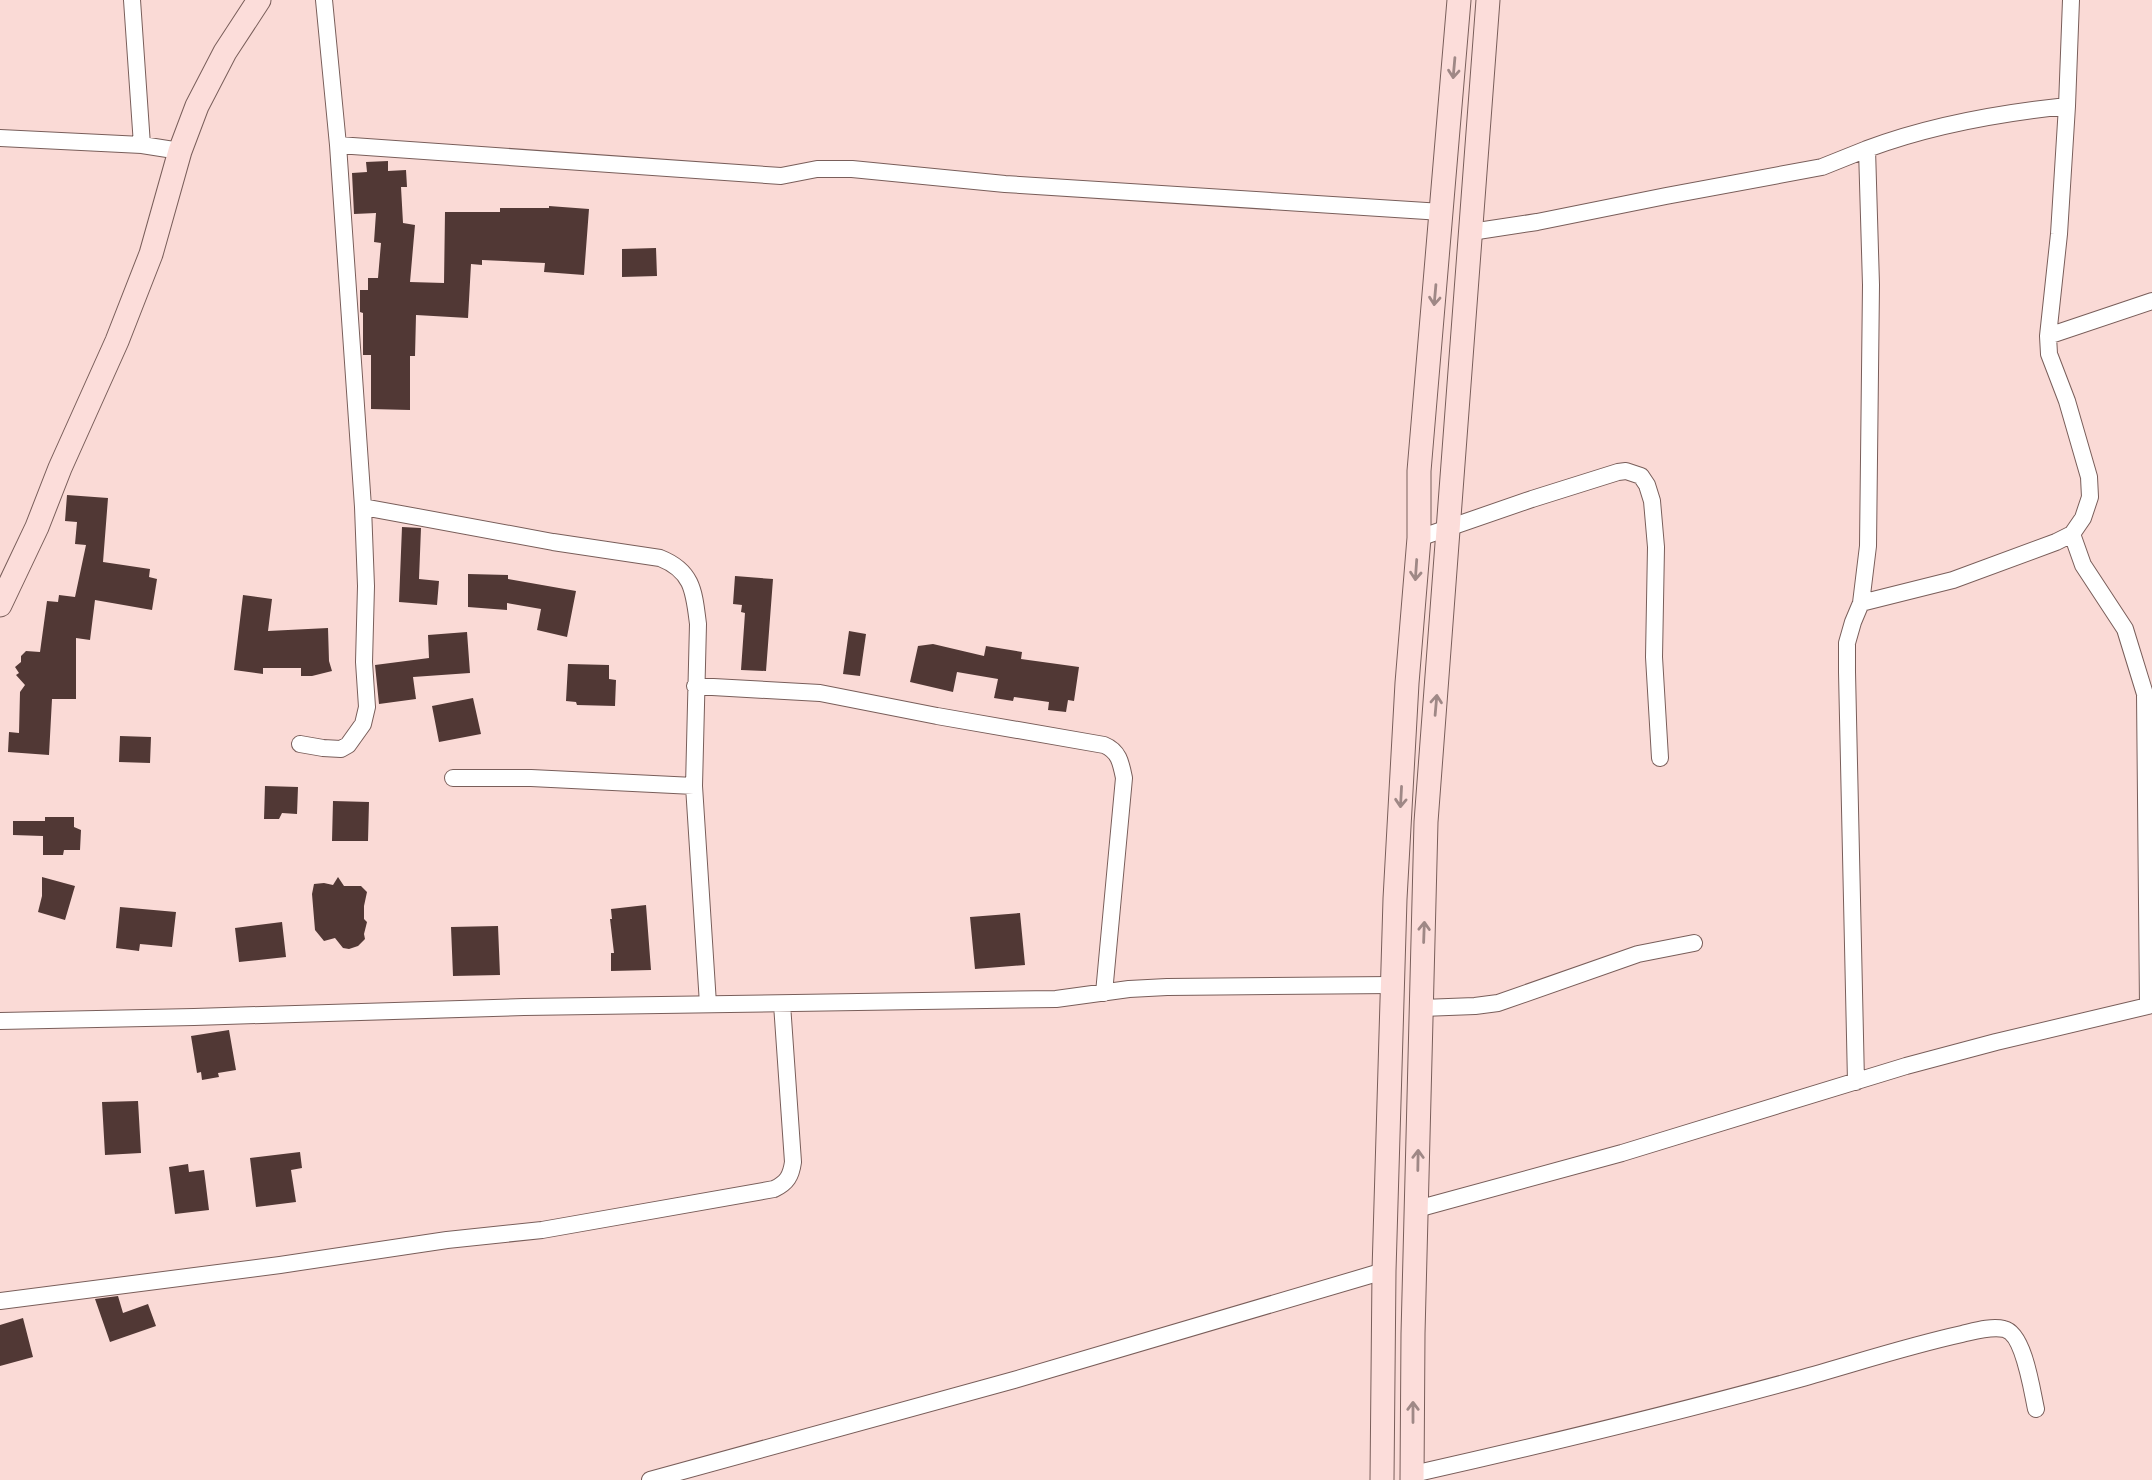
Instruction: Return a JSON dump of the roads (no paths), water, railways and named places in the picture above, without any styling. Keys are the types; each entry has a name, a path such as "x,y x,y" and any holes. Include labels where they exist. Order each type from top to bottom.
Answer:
{"main road":[{"path":"0,606 117,341 150,254 180,151 197,106 225,52 259,0"},
{"path":"1382,1480 1384,1271 1395,899 1419,538 1419,471 1459,0"},
{"path":"1412,1477 1426,822 1488,0"}],"street":[{"path":"132,0 142,145"},
{"path":"300,744 341,749 354,739 363,724 367,707 364,672 366,586 362,507 338,145 324,0"},
{"path":"1861,603 1953,579 2056,542 2072,534 2083,518 2090,497 2090,477 2067,401 2049,355 2048,336 2059,234 2071,0"},
{"path":"1471,232 1810,170 1936,127 2067,106"},
{"path":"0,138 142,145 180,151"},
{"path":"338,145 782,176 817,169 852,169 1005,184 1442,212"},
{"path":"1856,1082 1847,643 1861,603 1868,546 1871,235 1867,149"},
{"path":"2048,336 2152,301"},
{"path":"1419,538 1618,472 1626,471 1641,476 1652,501 1656,547 1654,657 1660,758"},
{"path":"362,507 529,538 660,558 672,562 690,581 698,624 694,786 708,1004"},
{"path":"1417,1209 1634,1150 1983,1046 2150,1006 2145,694 2125,629 2083,565 2072,534"},
{"path":"695,686 820,693 1112,748 1118,755 1124,778 1104,993"},
{"path":"453,778 531,778 694,786"},
{"path":"1422,1008 1498,1003 1638,954 1694,943"},
{"path":"0,1021 551,1006 1056,999 1167,987 1393,985"},
{"path":"0,1301 46,1297 447,1240 542,1230 774,1189 784,1185 792,1173 793,1162 782,1004"},
{"path":"650,1480 1014,1380 1384,1271"},
{"path":"1412,1477 1797,1380 1946,1337 1988,1329 2006,1328 2014,1335 2029,1370 2036,1409"}]}
